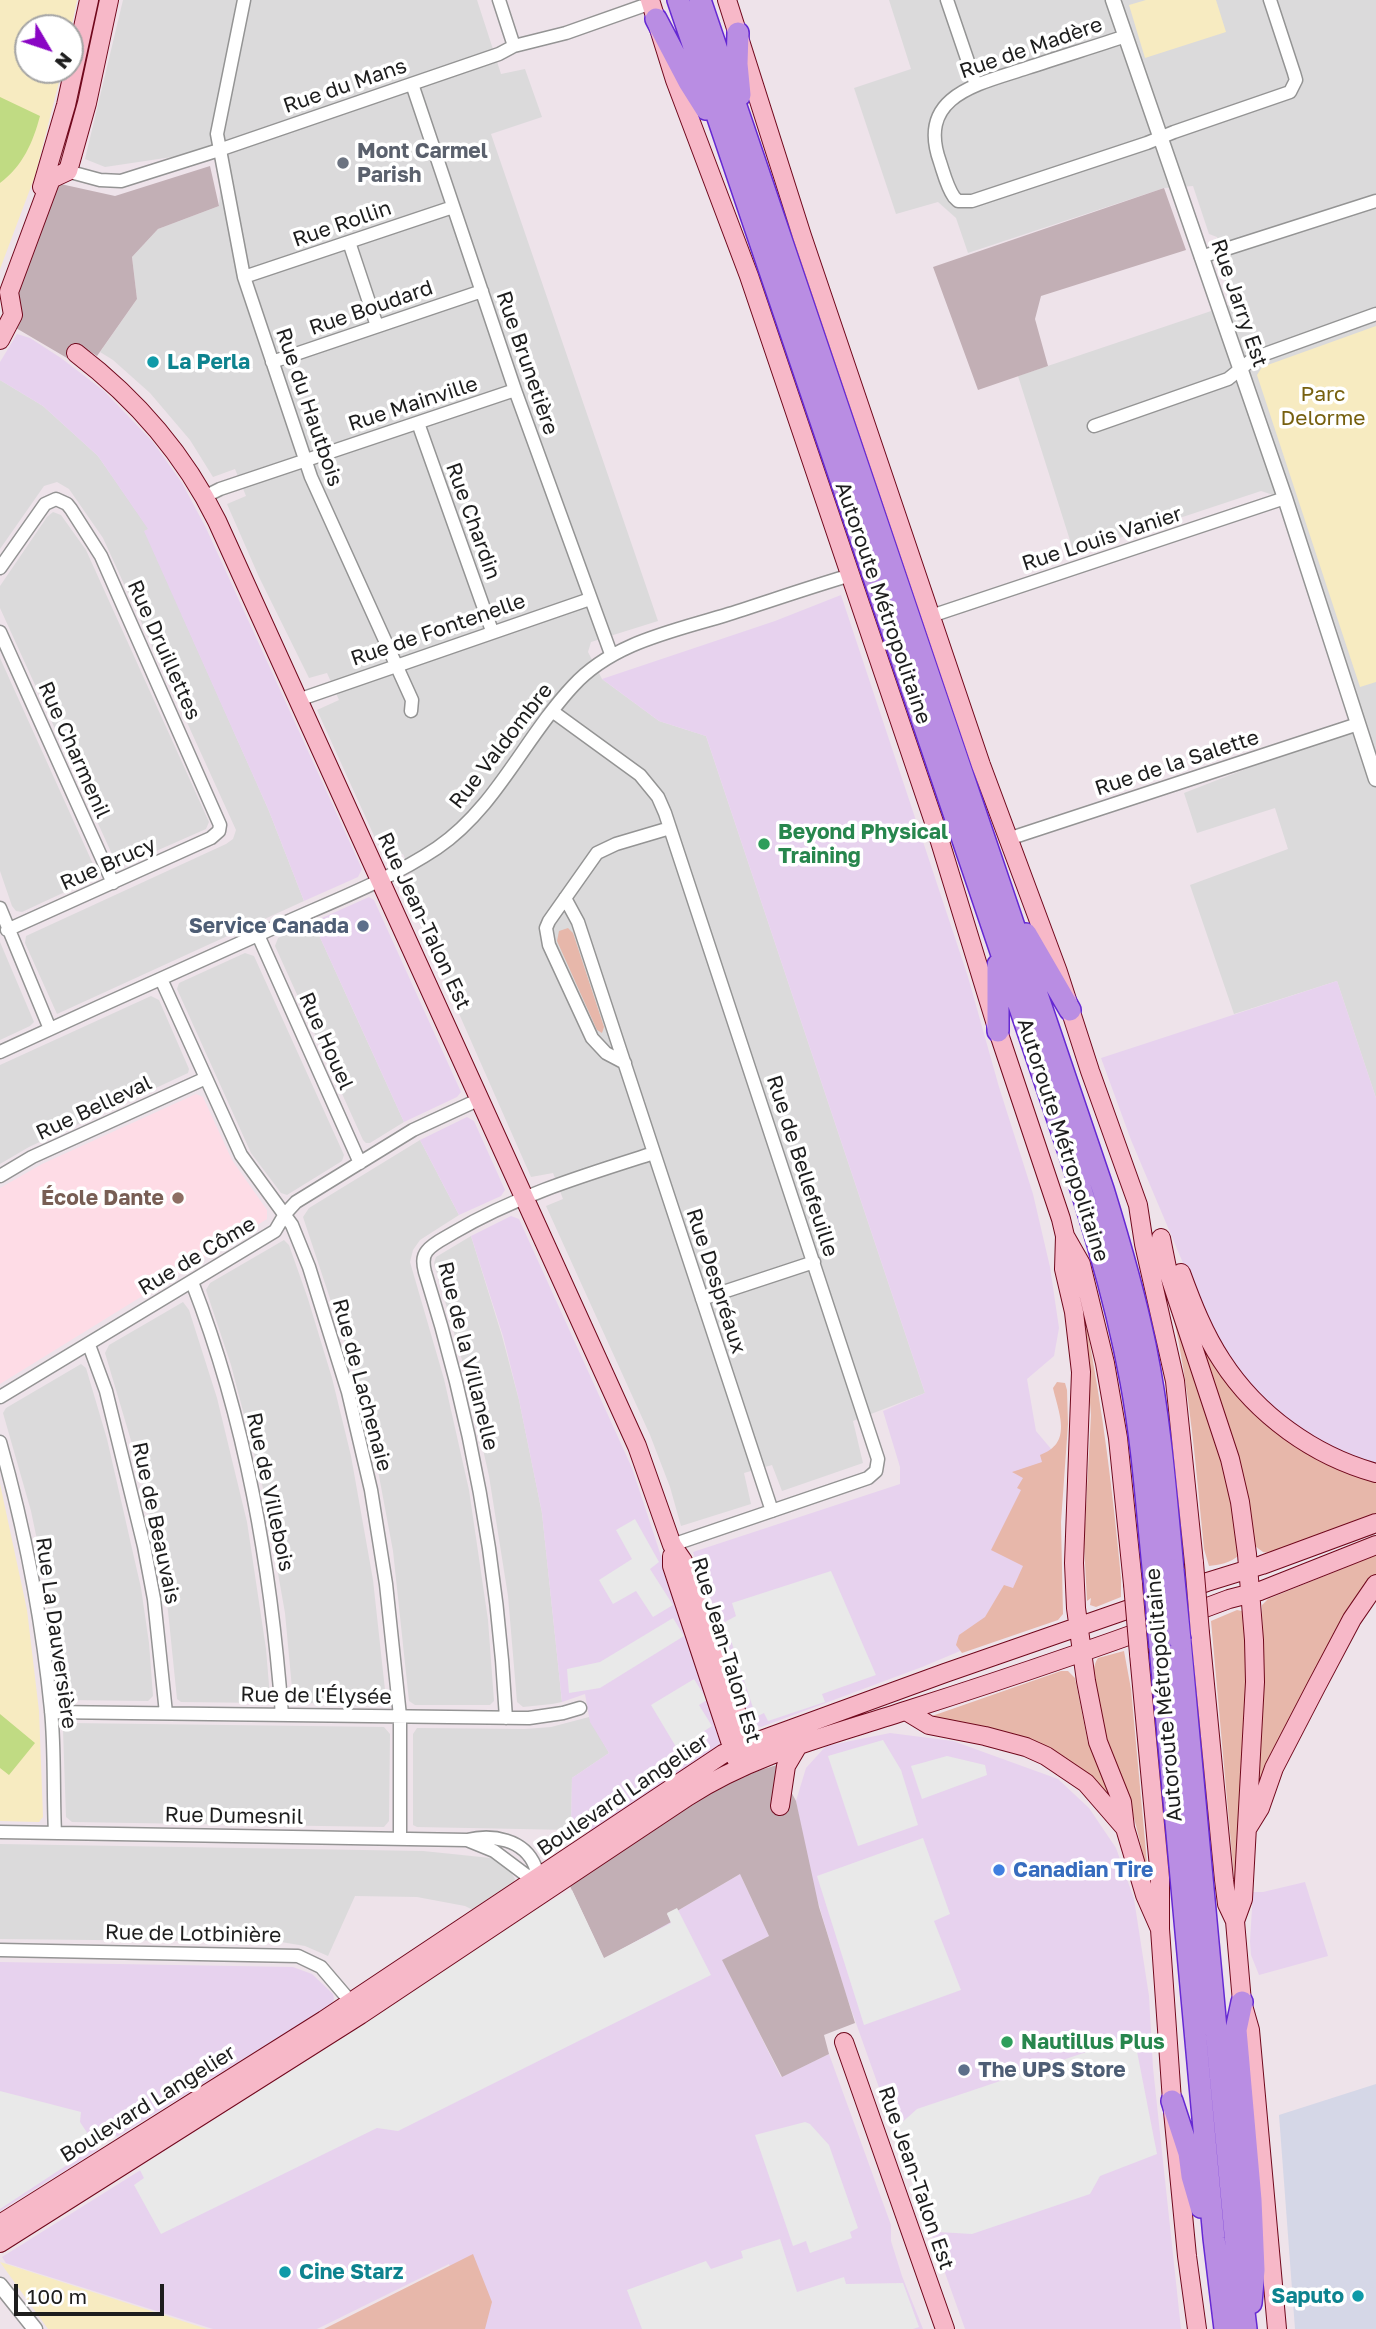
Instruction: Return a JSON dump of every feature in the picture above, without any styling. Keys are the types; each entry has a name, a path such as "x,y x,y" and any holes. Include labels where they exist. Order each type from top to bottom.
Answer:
{"highway":[{"name":"Autoroute Métropolitaine","path":"678,0 735,136 1005,899 1104,1189 1127,1269 1157,1413 1237,2259 1248,2329"},
{"name":"Autoroute Métropolitaine","path":"700,0 735,136 1105,1266 1131,1382 1144,1476 1173,1570"},
{"path":"653,7 689,82 735,136"},
{"path":"735,136 738,33"},
{"path":"1005,899 1070,1010"},
{"path":"996,938 998,1031"},
{"name":"Autoroute Métropolitaine","path":"1180,1640 1216,2260 1225,2329"},
{"path":"1242,2002 1236,2030 1251,2200 1254,2270 1248,2329"},
{"path":"1172,2101 1189,2153 1192,2176 1216,2260"}],"main road":[{"path":"0,293 29,226 49,165 68,97 89,0"},
{"path":"0,340 9,292 51,178 68,171 87,103 109,0"},
{"path":"727,0 806,248 1007,839 1058,972 1138,1205 1146,1254 1175,1381 1173,1570 1180,1640 1227,1904 1235,1921 1242,2002 1250,2030 1277,2329"},
{"path":"653,7 675,80 750,276 934,821 998,1031 1065,1236 1081,1264 1105,1363 1118,1438 1133,1584 1160,1878 1160,1929 1172,2101 1197,2329"},
{"name":"Rue Jean-Talon Est","path":"76,353 117,385 142,412 171,446 204,497 634,1440 672,1545 672,1566 743,1756"},
{"path":"1138,1205 1179,1270 1211,1342 1242,1387 1271,1416 1301,1439 1336,1459 1376,1473"},
{"path":"1065,1236 1064,1269 1074,1312 1081,1372 1074,1578 1082,1650 1093,1726 1124,1810 1125,1828 1145,1895 1160,1929"},
{"path":"1161,1238 1167,1268 1230,1459 1243,1519 1255,1682 1243,1899 1235,1921"},
{"name":"Boulevard Langelier","path":"0,2243 542,1885 647,1804 743,1756 1079,1626 1376,1523"},
{"name":"Boulevard Langelier","path":"743,1756 799,1744 906,1711 1250,1592 1260,1591 1376,1545"},
{"path":"1245,1832 1260,1808 1278,1759 1333,1654 1356,1612 1376,1584"},
{"path":"906,1711 929,1725 998,1740 1046,1756 1086,1783 1125,1828"},
{"path":"780,1806 784,1773 799,1744"},
{"name":"Boulevard Langelier","path":"0,2224 356,2008"},
{"name":"Rue Jean-Talon Est","path":"844,2042 945,2329"}],"street":[{"name":"Rue du Hautbois","path":"244,0 217,134 244,277 304,461 412,700 411,711"},
{"path":"499,0 514,46"},
{"path":"947,0 976,85"},
{"name":"Rue Jarry Est","path":"1113,0 1284,498 1376,776"},
{"path":"1160,138 1290,92 1296,80 1270,0"},
{"name":"Rue du Mans","path":"49,165 116,182 219,150 499,54 514,46 653,7"},
{"name":"Rue de Madère","path":"1125,36 959,92 938,116 934,140 937,153 954,197 958,201 972,201 1160,138"},
{"name":"Rue Brunetière","path":"411,84 515,390 611,654"},
{"path":"1201,257 1376,201"},
{"name":"Rue Rollin","path":"244,277 453,206"},
{"path":"349,242 377,326"},
{"name":"Rue Boudard","path":"272,362 482,291"},
{"path":"1094,426 1228,379 1254,358 1376,314"},
{"name":"Rue Mainville","path":"204,497 515,390"},
{"name":"Rue Chardin","path":"418,423 492,631"},
{"name":"Rue Louis Vanier","path":"931,616 1284,498"},
{"name":"Rue Druillettes","path":"0,568 39,510 51,500 56,499 67,504 101,556 217,814 220,828"},
{"name":"Rue Valdombre","path":"0,1052 380,879 428,854 460,830 481,807 552,711 580,678 611,654 851,575"},
{"name":"Rue de Fontenelle","path":"298,700 590,599"},
{"name":"Rue Charmenil","path":"0,632 113,883"},
{"name":"Rue de Bellefeuille","path":"552,711 649,784 658,797 876,1450 878,1465 868,1478 672,1545"},
{"name":"Rue de la Salette","path":"1007,839 1358,724"},
{"name":"Rue Brucy","path":"7,930 211,838 220,828"},
{"path":"625,1063 606,1053 592,1038 549,944 546,928 597,853 616,844 670,828"},
{"name":"Rue Despréaux","path":"565,898 578,922 772,1511"},
{"path":"0,908 50,1029"},
{"name":"Rue Houel","path":"258,935 360,1163"},
{"name":"Rue de Lachenaie","path":"161,979 241,1155 285,1214 301,1245 330,1329 358,1432 386,1584 400,1716 400,1839"},
{"name":"Rue Belleval","path":"0,1176 32,1157 206,1078"},
{"name":"Rue de Côme","path":"0,1397 275,1231 296,1202 426,1123 480,1099"},
{"name":"Rue de la Villanelle","path":"506,1718 499,1617 478,1473 458,1385 423,1259 433,1245 472,1222 540,1190 654,1153"},
{"path":"702,1299 814,1262"},
{"name":"Rue de Villebois","path":"192,1282 223,1373 251,1480 269,1576 282,1715"},
{"name":"Rue de Beauvais","path":"89,1345 106,1391 144,1546 154,1599 166,1713"},
{"name":"Rue La Dauversière","path":"0,1442 17,1503 35,1593 51,1712 55,1833"},
{"name":"Rue de l'Élysée","path":"51,1712 506,1718 540,1717 580,1708"},
{"name":"Rue Dumesnil","path":"0,1832 467,1840 481,1836 496,1837 514,1844 532,1861 542,1885"},
{"name":"Rue de Lotbinière","path":"0,1950 289,1955 305,1958 321,1967 356,2008"},
{"path":"0,2285 35,2329"}],"shaded area":[{"path":"123,0 477,0 501,74 525,69 542,117 491,134 658,621 591,642 588,652 602,679 659,721 706,736 925,1393 853,1421 863,1463 782,1491 772,1465 744,1473 751,1504 681,1526 670,1487 650,1435 546,1206 563,1199 553,1173 531,1177 404,889 415,881 403,854 385,860 317,710 339,700 327,673 309,678 259,577 227,504 246,496 235,469 213,477 190,440 150,393 100,352 137,299 132,257 158,229 219,206 222,165 219,150 105,167 85,159"},
{"path":"889,0 1376,0 1376,1098 1337,981 1234,1014 1190,885 1288,849 1275,808 1197,833 1184,793 1356,726 1285,499 1261,491 1074,553 1018,376 1232,304 1221,268 1225,263 1217,237 1209,234 1193,186 1164,188 968,253 956,218 938,202 896,214 854,88 911,69"},
{"path":"210,166 219,206 158,229 132,257 137,299 97,356 80,345 67,358 16,328 16,295 56,183 115,196"},
{"path":"1164,188 1186,250 1041,296 1035,319 1048,366 978,390 933,267"},
{"path":"17,334 30,338 61,358 104,391 153,442 182,483 206,528 362,869 358,877 304,901 269,811 144,531 148,529 98,456 43,406 0,380 0,362"},
{"path":"0,380 43,406 98,456 149,529 145,531 269,811 304,901 57,1014 25,943 26,936 226,844 233,839 236,830 103,538 69,489 57,482 44,486 0,549"},
{"path":"53,512 61,515 86,550 209,822 206,829 122,866 116,863 0,608 0,586"},
{"path":"841,595 968,977 1033,1194 1050,1267 1059,1328 1054,1356 1027,1379 1036,1431 1057,1456 1046,1615 922,1667 761,1727 750,1723 693,1552 900,1484 900,1467 883,1411 925,1393 706,736 659,721 602,679 775,621"},
{"path":"0,658 97,873 95,878 22,912 16,911 12,906 0,871"},
{"path":"369,897 374,900 461,1092 457,1097 404,1122 313,922"},
{"path":"313,922 404,1122 370,1143 363,1140 275,946 278,938"},
{"path":"568,928 573,933 604,1027 602,1033 597,1030 557,941 559,931"},
{"path":"0,942 34,1022 0,1040"},
{"path":"245,953 254,956 344,1155 342,1161 287,1195 281,1193 251,1153 177,989 179,983"},
{"path":"1337,981 1376,1098 1376,1466 1306,1434 1264,1400 1232,1362 1202,1308 1131,1140 1101,1058"},
{"path":"151,996 159,1000 189,1069 188,1073 29,1147 0,1164 0,1065"},
{"path":"196,1094 203,1097 232,1160 267,1210 267,1219 0,1384 0,1188 42,1164"},
{"path":"467,1117 474,1121 505,1190 501,1196 459,1215 420,1140"},
{"path":"420,1140 459,1215 420,1240 413,1250 410,1262 444,1379 469,1490 488,1620 494,1701 490,1705 415,1705 409,1701 393,1551 379,1476 354,1371 303,1217 309,1208"},
{"path":"511,1216 519,1219 632,1468 722,1741 719,1747 593,1831 571,1830 572,1778 609,1753 590,1722 585,1694 562,1702 542,1513 503,1336 471,1236"},
{"path":"471,1236 519,1400 542,1513 562,1702 552,1704 523,1707 517,1702 508,1596 489,1476 466,1374 434,1263 436,1257"},
{"path":"284,1240 289,1245 308,1299 332,1378 351,1456 373,1580 386,1699 382,1704 300,1703 293,1699 285,1613 263,1488 231,1365 206,1290 210,1283"},
{"path":"183,1302 189,1310 217,1398 247,1522 266,1649 270,1697 265,1703 181,1702 177,1699 168,1611 158,1554 135,1454 105,1353 109,1345"},
{"path":"1174,1309 1232,1492 1239,1555 1216,1565 1209,1566 1204,1549 1192,1429 1172,1310"},
{"path":"1084,1329 1087,1329 1103,1422 1121,1578 1121,1597 1096,1607 1090,1605 1091,1598 1087,1601 1084,1544 1091,1415"},
{"path":"1199,1340 1239,1393 1376,1480 1376,1513 1268,1553 1255,1546 1239,1461"},
{"path":"81,1364 86,1368 107,1439 141,1588 153,1696 148,1701 65,1700 60,1696 42,1564 31,1511 3,1413 6,1408"},
{"path":"1057,1382 1065,1383 1067,1390 1068,1424 1061,1522 1063,1614 1058,1620 962,1653 956,1645 959,1635 985,1617 1004,1585 1013,1588 1023,1566 991,1550 1021,1490 1017,1488 1023,1478 1012,1472 1042,1462 1040,1455 1057,1443 1061,1427 1053,1388"},
{"path":"635,1519 659,1562 650,1569 673,1605 653,1617 636,1591 613,1604 599,1580 632,1559 616,1530"},
{"path":"1376,1555 1376,1576 1257,1797 1263,1668 1262,1605 1268,1599"},
{"path":"831,1571 876,1675 822,1694 825,1702 768,1721 764,1713 756,1717 725,1622 736,1616 732,1603"},
{"path":"1237,1610 1242,1611 1245,1616 1249,1658 1235,1888 1211,1621"},
{"path":"673,1618 684,1636 600,1688 569,1693 567,1669 600,1662"},
{"path":"1124,1651 1131,1689 1145,1864 1132,1811 1104,1732 1094,1688 1094,1670 1098,1658"},
{"path":"1061,1671 1068,1671 1075,1678 1088,1743 1112,1799 1110,1801 1090,1779 932,1719 932,1716"},
{"path":"694,1679 707,1700 699,1705 712,1726 695,1737 703,1750 685,1762 651,1705"},
{"path":"589,1717 609,1753 572,1778 571,1830 413,1825 413,1734 417,1728 525,1729 551,1727"},
{"path":"70,1723 384,1727 390,1734 389,1821 384,1827 72,1822 66,1817 63,1730 64,1726"},
{"path":"890,1733 953,1741 1058,1779 1089,1808 1116,1848 1134,1899 1149,1996 1153,2068 1181,2329 965,2329 846,1995 811,1879 796,1801 806,1768 826,1746"},
{"path":"883,1740 901,1770 918,1825 858,1846 828,1756"},
{"path":"947,1756 985,1765 987,1775 922,1799 911,1766"},
{"path":"777,1765 796,1801 819,1907 855,2023 824,2035 829,2054 782,2077 722,1960 769,1936 740,1874 672,1914 667,1914 671,1922 604,1959 569,1884 724,1781"},
{"path":"923,1838 950,1914 934,1921 961,1990 864,2025 817,1876"},
{"path":"0,1844 423,1851 491,1858 508,1867 515,1879 512,1885 473,1910 417,1897 355,1896 328,1956 305,1946 281,1942 0,1939"},
{"path":"740,1874 769,1936 723,1960 781,2077 829,2054 891,2225 891,2241 923,2329 474,2329 449,2264 317,2329 213,2329 6,2263 2,2257 257,2097 672,1914"},
{"path":"1305,1882 1328,1956 1259,1975 1251,1955 1253,1892"},
{"path":"572,1890 604,1958 671,1923 667,1913 677,1908 711,1975 398,2131 377,2128 161,2234 134,2185 144,2178 139,2168 352,2032 539,1907"},
{"path":"0,1962 293,1967 312,1974 333,1994 334,1999 332,2004 117,2137 113,2133 96,2143 98,2150 0,2211"},
{"path":"1134,2036 1157,2154 1100,2176 1090,2194 972,2234 938,2232 898,2126 917,2109"},
{"path":"1376,2084 1376,2329 1295,2329 1279,2115"},
{"path":"0,2091 81,2112 80,2122 96,2146 0,2209"},
{"path":"805,2122 829,2145 858,2228 850,2232 852,2238 810,2253 806,2241 793,2246 755,2135"},
{"path":"780,2239 797,2292 844,2277 846,2284 903,2283 919,2327 642,2329 627,2290 706,2261 711,2269 743,2258 741,2251"},
{"path":"473,2254 492,2302 485,2329 324,2329"}],"green space":[{"path":"0,0 77,0 74,14 14,14 14,84 58,84 35,176 0,269"},
{"path":"1146,0 1216,0 1226,32 1145,58 1129,5"},
{"path":"0,97 40,116 26,153 15,169 0,183"},
{"name":"Parc Delorme","path":"1376,326 1376,682 1360,687 1257,375 1262,367"},
{"path":"0,1484 27,1610 39,1711 43,1817 39,1822 0,1821"},
{"path":"0,1714 35,1743 9,1775 0,1768"},
{"path":"0,2262 207,2329 48,2329"}],"place":[{"name":"Mont Carmel Parish","path":"343,163"},
{"name":"La Perla","path":"153,362"},
{"name":"Beyond Physical Training","path":"764,844"},
{"name":"Service Canada","path":"363,926"},
{"name":"École Dante","path":"178,1198"},
{"name":"Canadian Tire","path":"999,1870"},
{"name":"Nautillus Plus","path":"1007,2042"},
{"name":"The UPS Store","path":"964,2070"},
{"name":"Cine Starz","path":"285,2272"},
{"name":"Saputo","path":"1358,2296"}]}
